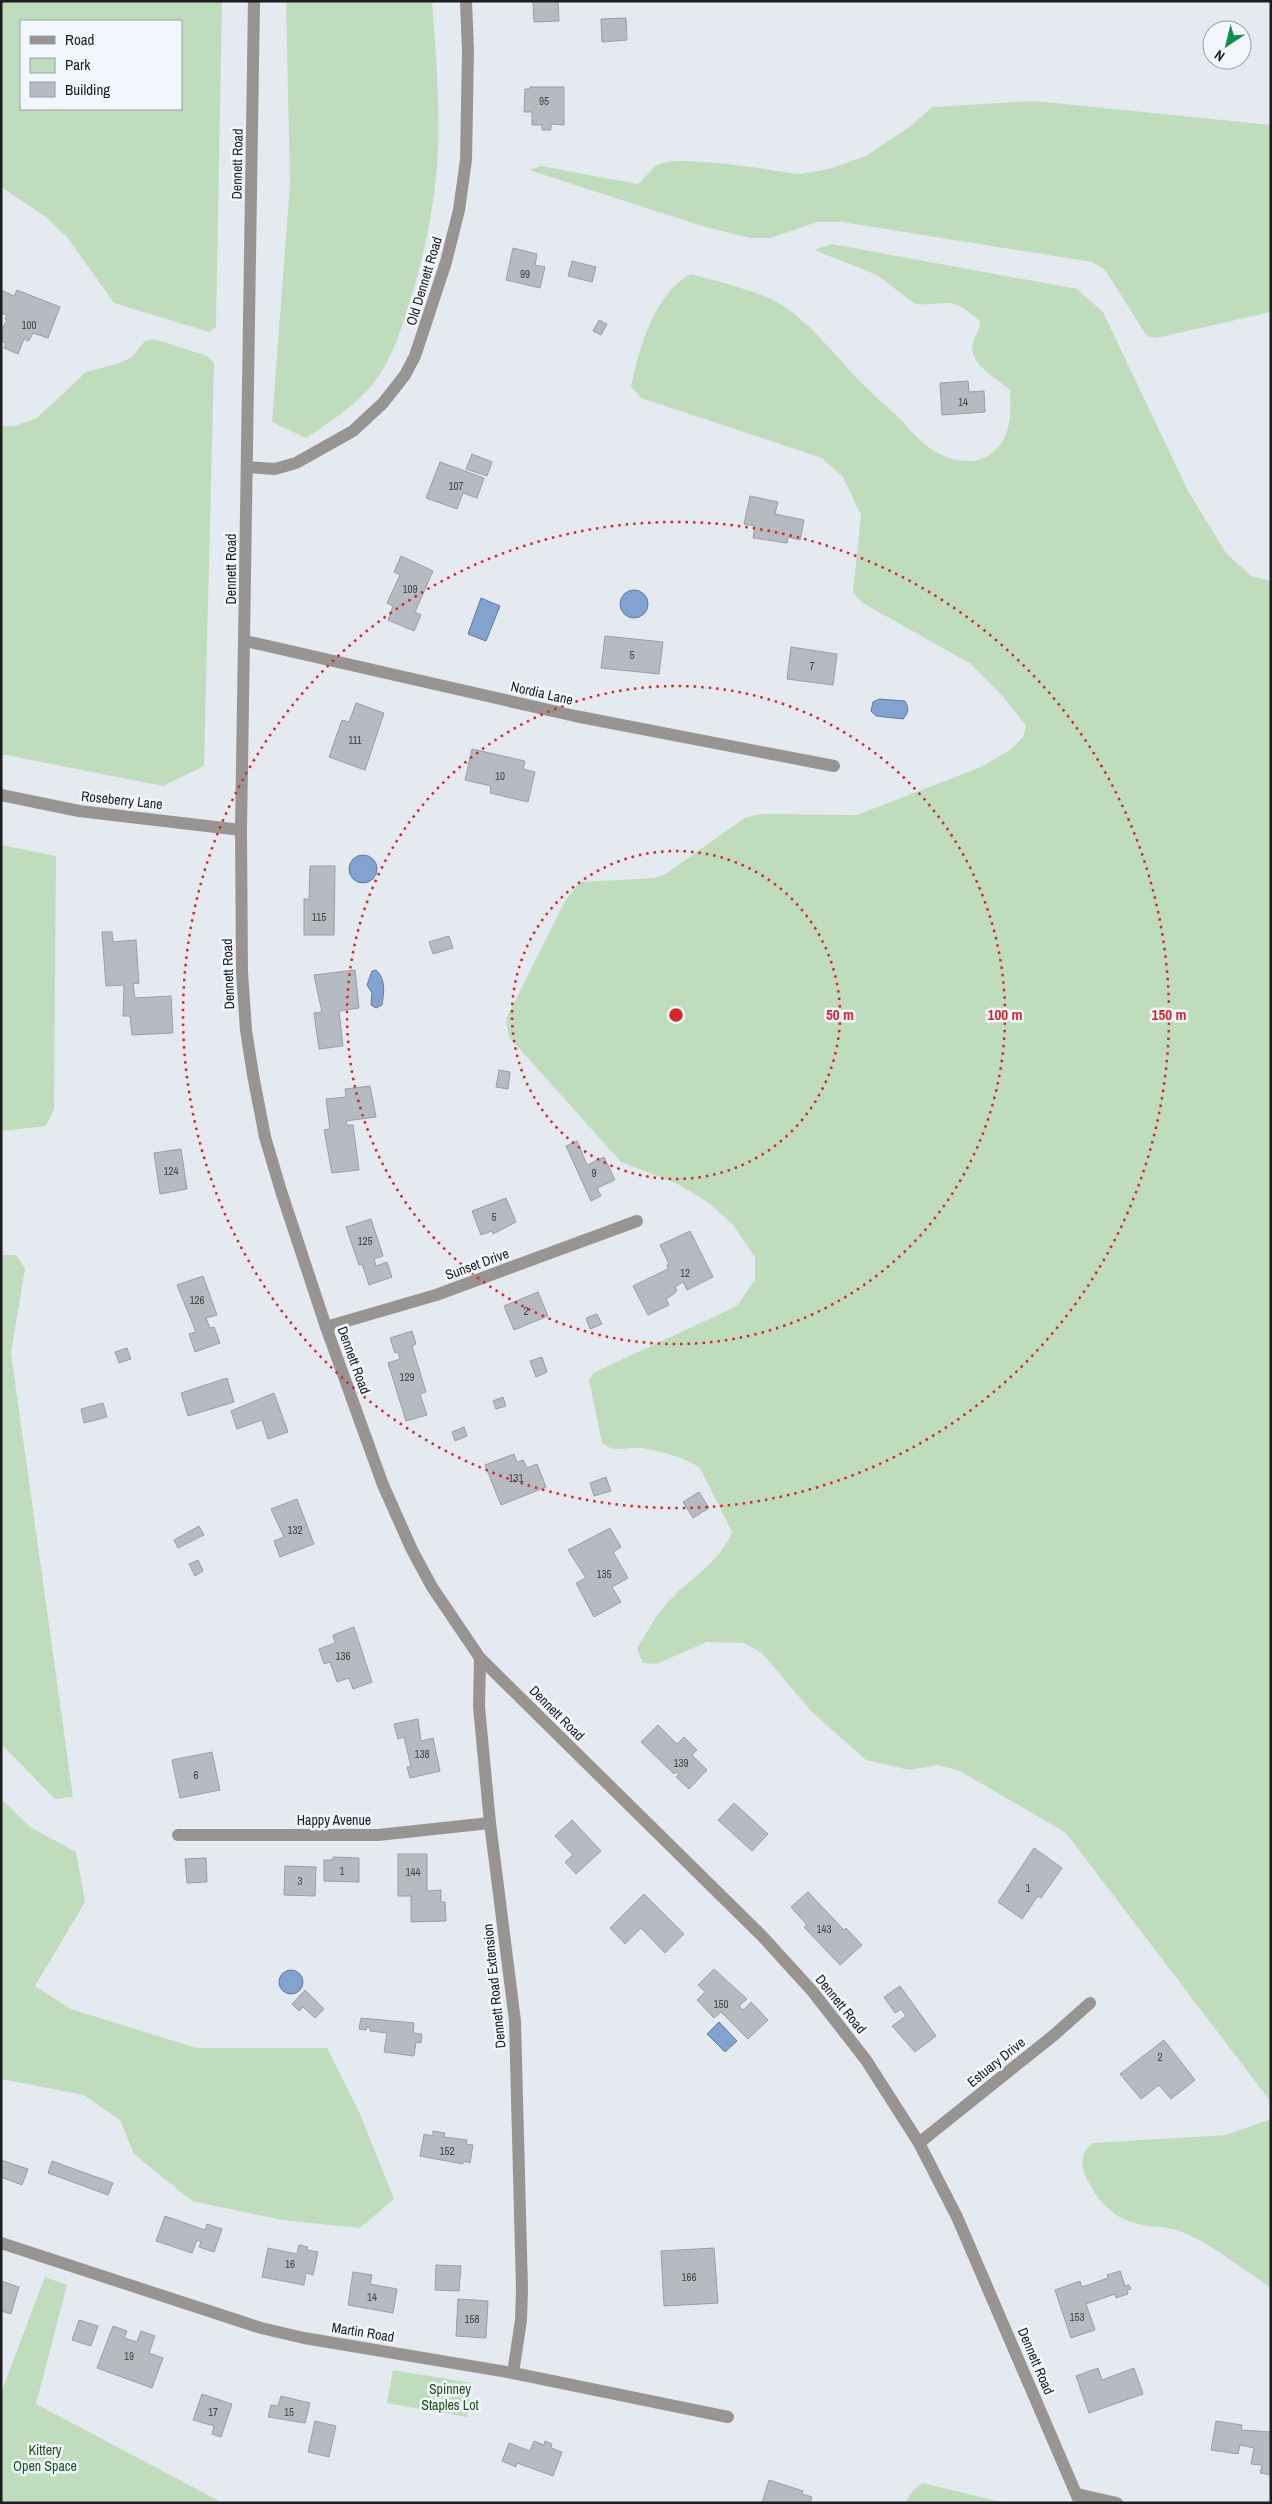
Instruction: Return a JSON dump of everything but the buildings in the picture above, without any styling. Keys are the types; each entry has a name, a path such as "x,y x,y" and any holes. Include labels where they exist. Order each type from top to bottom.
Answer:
{"street":[{"name":"Dennett Road","path":"254,1 246,641 241,830 242,972 246,1030 253,1075 265,1137 278,1185 326,1327 383,1484 412,1550 432,1587 480,1658 763,1936 813,1992 866,2060 919,2143 958,2217 1078,2498"},
{"name":"Old Dennett Road","path":"247,467 275,468 296,463 353,431 383,403 405,375 415,356 446,262 459,210 466,160 468,51 466,1"},
{"name":"Nordia Lane","path":"246,641 575,716 834,766"},
{"name":"Roseberry Lane","path":"1,795 79,811 241,830"},
{"name":"Sunset Drive","path":"326,1327 436,1295 637,1221"},
{"name":"Dennett Road Extension","path":"480,1658 480,1707 490,1823 515,2021 522,2290 521,2320 513,2373"},
{"name":"Happy Avenue","path":"178,1835 378,1835 490,1823"},
{"name":"Estuary Drive","path":"919,2143 1054,2036 1090,2003"},
{"name":"Martin Road","path":"1,2243 245,2324 304,2338 513,2373 728,2417"},
{"path":"1078,2498 1117,2503"}],"green space":[{"path":"1,1 222,1 216,327 209,332 114,303 68,238 45,216 1,187"},
{"path":"286,1 432,1 438,84 438,146 433,202 419,271 398,336 384,367 364,394 341,414 306,438 272,422 290,184"},
{"path":"1035,101 1271,125 1271,312 1156,338 1147,336 1105,270 1092,262 842,222 817,222 770,238 750,238 702,226 529,170 541,166 638,184 657,165 683,161 799,174 829,169 866,156 912,125 932,107"},
{"path":"831,244 1077,289 1103,312 1188,491 1226,553 1251,576 1271,581 1271,2102 1066,1833 960,1771 938,1765 909,1770 866,1760 812,1712 762,1653 744,1643 707,1642 656,1664 643,1663 637,1649 662,1609 721,1552 732,1532 700,1468 688,1461 663,1453 640,1448 616,1449 602,1443 589,1380 593,1373 737,1306 755,1280 755,1257 733,1225 709,1203 678,1184 621,1162 509,1037 506,1019 565,901 580,882 654,878 664,875 745,818 760,814 857,815 981,767 1010,750 1023,737 1026,726 1002,695 971,664 861,602 853,592 861,515 843,477 822,458 641,398 631,386 650,322 667,294 691,274 767,297 788,309 813,331 858,379 919,439 936,452 954,459 972,461 984,458 997,449 1006,434 1010,417 1010,390 985,370 975,358 972,351 973,343 980,327 980,321 955,304 915,304 877,275 814,250"},
{"path":"154,339 207,356 214,363 204,766 163,786 1,754 1,426 14,426 37,418 86,372 120,363 132,357 145,341"},
{"path":"1,845 56,856 54,1109 46,1126 1,1131"},
{"path":"1,1255 16,1255 25,1268 11,1353 73,1797 55,1799 1,1744"},
{"path":"1,1799 30,1827 76,1852 85,1902 35,1986 71,2009 196,2048 327,2048 359,2112 394,2199 360,2228 282,2220 192,2201 134,2154 120,2120 84,2095 1,2079"},
{"path":"1271,2119 1271,2288 1198,2239 1178,2230 1138,2224 1119,2216 1111,2211 1097,2196 1084,2172 1082,2163 1084,2154 1093,2143 1226,2135"},
{"name":"Kittery Open Space","path":"45,2277 67,2285 36,2404 223,2503 1,2503 1,2393"},
{"name":"Spinney Staples Lot","path":"393,2370 472,2383 467,2417 387,2403"},
{"path":"922,2483 1006,2503 905,2503 912,2492"}],"water":[{"path":"634,590 644,594 648,604 644,614 634,618 624,614 620,604 624,594"},
{"path":"481,598 500,606 486,641 468,634"},
{"path":"879,699 905,701 908,708 906,715 903,719 876,716 871,711 873,702"},
{"path":"363,855 373,859 377,869 373,879 363,883 353,879 349,869 353,859"},
{"path":"376,970 383,982 384,991 382,1005 376,1008 371,1005 372,993 367,985 372,971"},
{"path":"291,1970 296,1971 302,1977 302,1987 296,1993 291,1994 286,1993 280,1987 279,1982 280,1977 286,1971"},
{"path":"719,2022 737,2041 725,2052 707,2034"}]}
